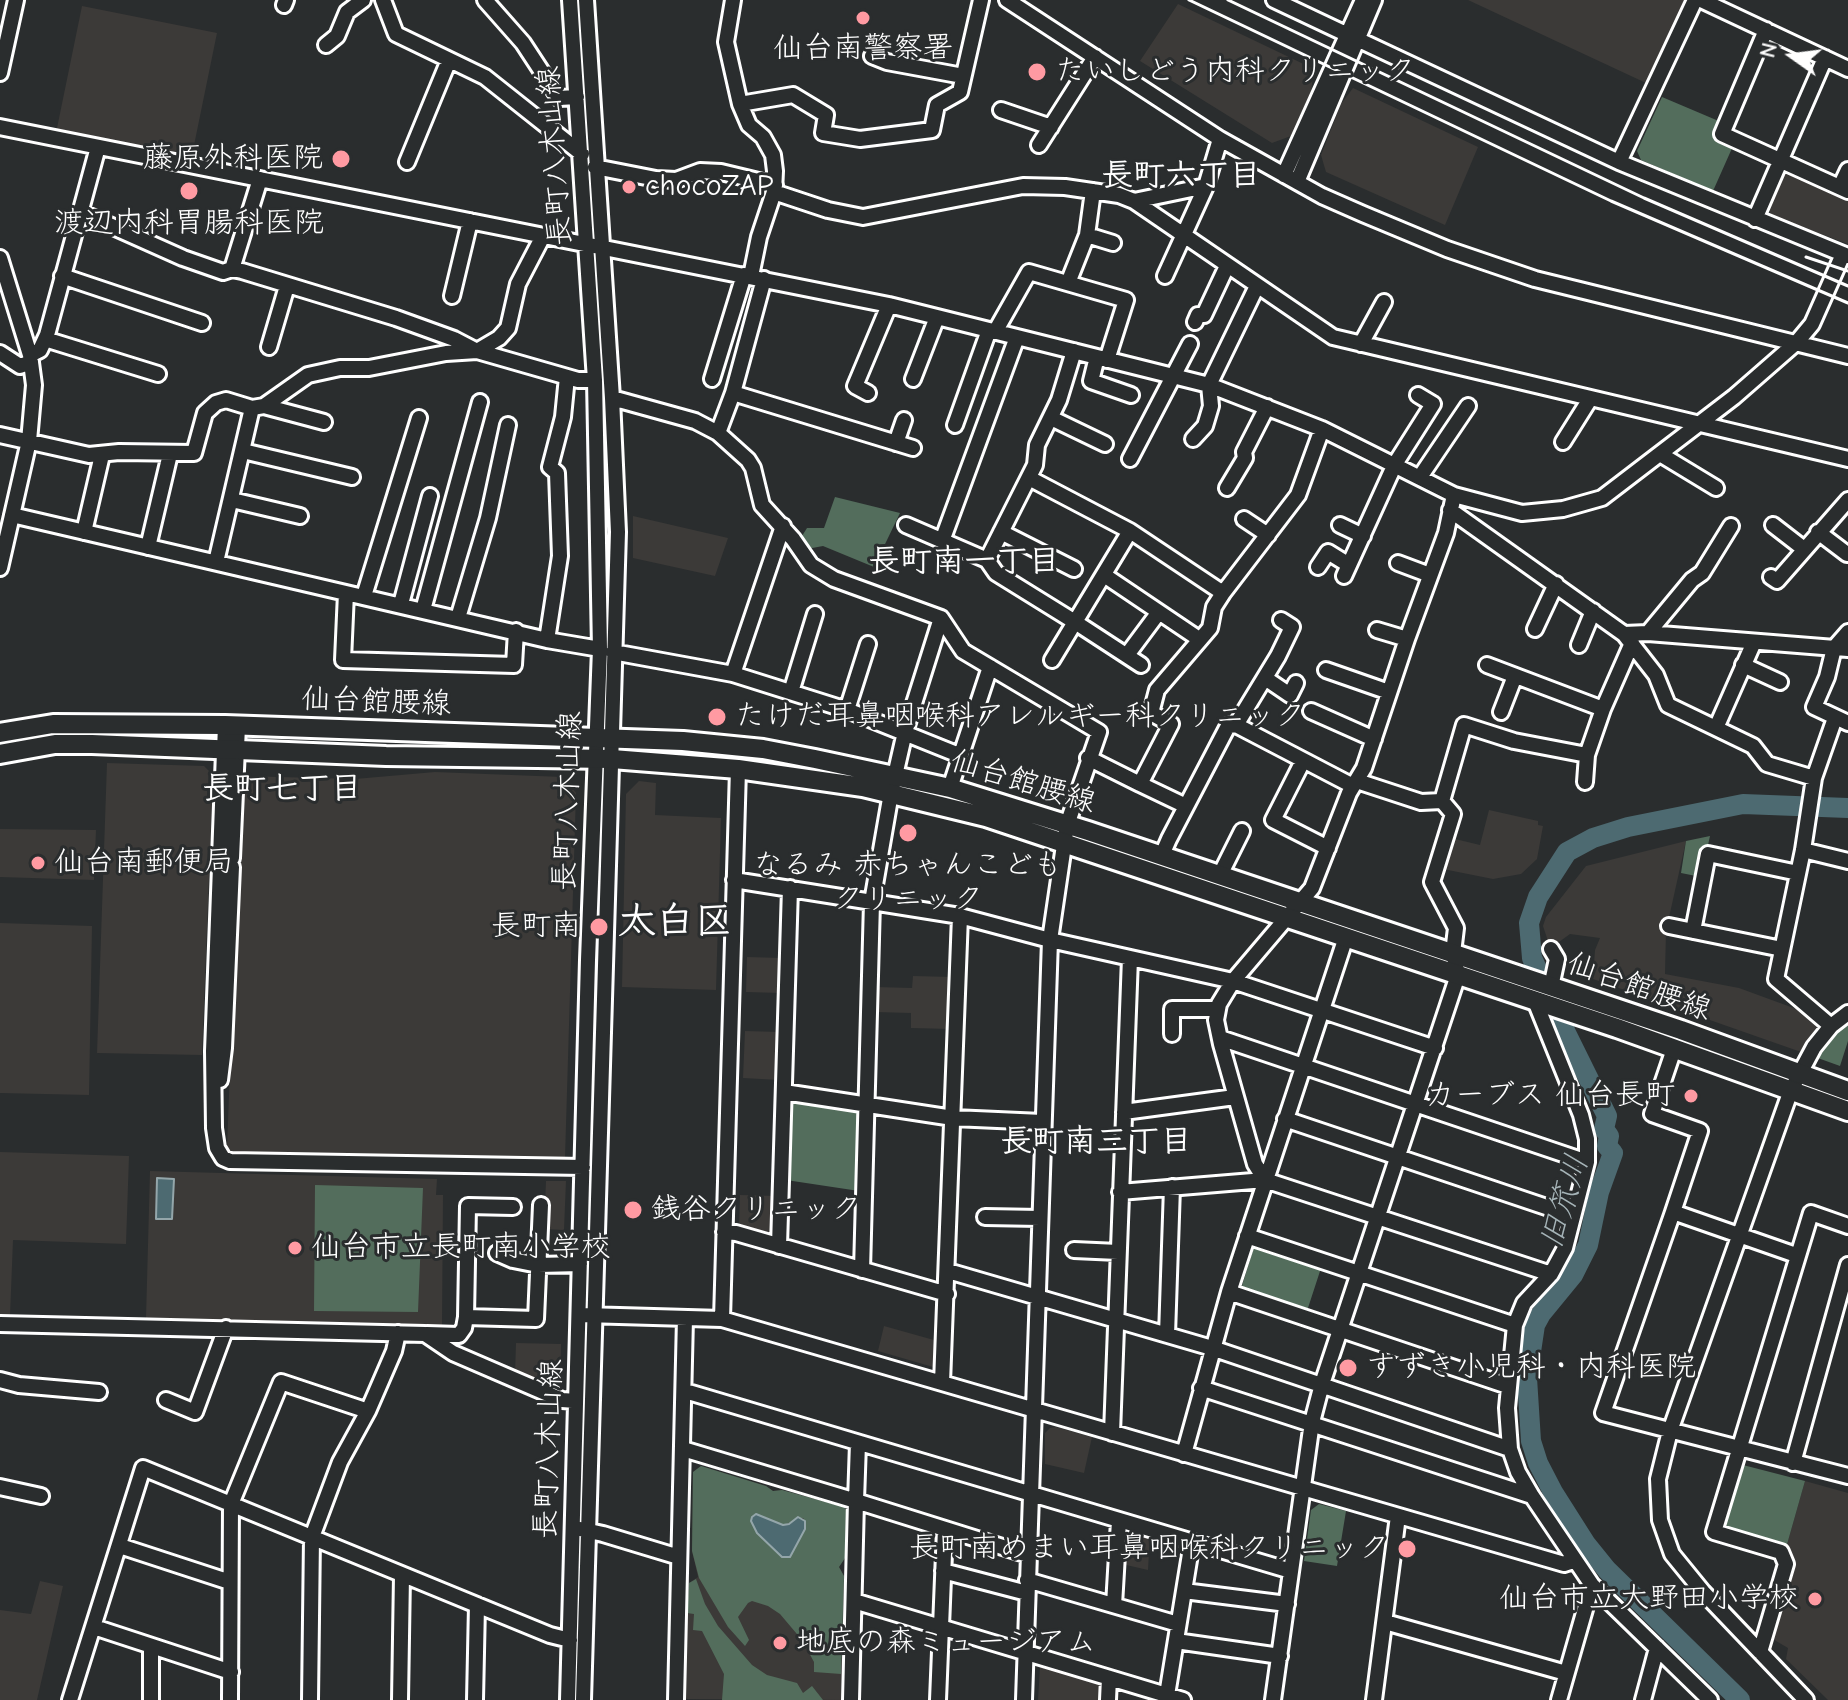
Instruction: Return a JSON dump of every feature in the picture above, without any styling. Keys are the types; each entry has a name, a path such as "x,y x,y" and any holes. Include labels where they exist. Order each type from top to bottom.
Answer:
{"main road":[{"name":"仙台館腰線","path":"0,733 53,724 232,725 683,741 763,749 893,784 1674,1049 1795,1082 1848,1091"},
{"name":"仙台館腰線","path":"0,754 55,744 604,759 950,788 1162,855 1556,988 1795,1082 1848,1111"}],"street":[{"path":"0,73 16,0"},
{"path":"326,45 337,36 347,12 363,0"},
{"path":"485,0 523,43 559,98 577,97"},
{"path":"557,0 571,5"},
{"path":"583,1700 580,1530 606,651 618,532 612,398 594,246 595,167 586,0"},
{"path":"718,433 733,393 759,237 775,189 773,155 763,137 749,125 740,104 726,42 733,0"},
{"path":"740,104 793,95 826,115 823,133 860,139 932,130 937,105 960,92 981,0"},
{"path":"1007,0 1220,139 1337,203 1400,230 1535,279 1848,356"},
{"path":"0,127 889,305 1174,376 1209,385 1322,429 1454,495 1522,513 1563,509 1602,498 1734,397 1797,342 1812,324 1846,255 1619,162 1274,0"},
{"path":"1291,178 1352,37 1363,0"},
{"path":"1352,37 1374,0"},
{"path":"1619,162 1698,0 1848,69"},
{"path":"388,3 396,34 485,77 582,154"},
{"name":"長町八木山線","path":"571,5 582,154 594,246 595,380 606,651"},
{"path":"1766,30 1722,134 1844,189 1848,170"},
{"path":"872,56 887,62 963,76"},
{"path":"1039,145 1095,57"},
{"path":"1755,219 1825,58"},
{"path":"407,162 449,60"},
{"path":"1001,110 1051,127"},
{"path":"1165,276 1206,186 1220,139"},
{"path":"0,353 20,366 40,350 98,147"},
{"path":"595,167 676,180 700,171 721,172 828,210 863,217 1023,186 1093,191 1134,201 1333,337 1846,461"},
{"path":"232,269 260,179"},
{"path":"1134,201 1206,186"},
{"path":"1068,283 1087,235 1093,191"},
{"path":"80,212 183,258 223,272 232,269 396,318 454,339 477,351 567,377 595,380"},
{"path":"452,296 470,221"},
{"path":"1087,235 1113,243"},
{"path":"216,562 243,451 258,407 318,371 369,368 446,353 477,351 499,338 508,328 518,284 543,236"},
{"path":"0,258 30,358 34,409 0,568"},
{"path":"1195,322 1198,315 1204,315 1227,266"},
{"path":"954,414 1023,271 1126,300 1091,381 1131,395"},
{"path":"62,276 202,323"},
{"path":"712,379 753,277"},
{"path":"269,347 287,286"},
{"path":"1193,439 1210,416 1209,385 1257,286"},
{"path":"1361,344 1384,302"},
{"path":"868,393 855,386 889,305"},
{"path":"913,379 937,317"},
{"path":"942,541 1017,337"},
{"path":"45,339 158,374"},
{"path":"1130,459 1190,344"},
{"path":"987,560 1035,465 1037,445 1065,384 1074,351"},
{"path":"547,640 560,556 557,473 550,467 563,417 567,377"},
{"path":"733,393 913,448"},
{"path":"1318,567 1328,552 1347,571 1395,464 1433,404 1418,395"},
{"path":"612,398 695,421 718,433 748,460 756,478 759,499 811,565 834,579 941,618 963,651 1099,732 1067,825 1050,940 1024,1700"},
{"path":"1563,442 1590,399"},
{"path":"0,435 89,455 194,453 205,413 216,403 226,400 324,422"},
{"path":"423,610 480,402"},
{"path":"1420,477 1468,406"},
{"path":"1227,488 1245,458 1244,452 1267,407"},
{"path":"364,596 419,418"},
{"path":"1051,418 1105,444"},
{"path":"896,443 904,420"},
{"path":"458,618 488,518 508,425"},
{"path":"1140,784 1171,724 1151,713 1157,690 1210,628 1214,607 1223,593 1298,495 1322,429"},
{"path":"243,451 352,477"},
{"path":"148,547 170,454"},
{"path":"1660,454 1716,488"},
{"path":"84,532 102,455"},
{"path":"1029,478 1130,531 1223,593"},
{"path":"599,486 616,485"},
{"path":"1265,1180 1255,1164 1235,1097 1216,1020 1218,1009 1222,996 1233,981 1312,888 1374,739 1446,533 1454,495"},
{"path":"401,604 430,496"},
{"path":"232,500 300,516"},
{"path":"1771,577 1777,581 1848,500"},
{"path":"1450,510 1628,638 1656,675 1668,705 1753,746 1767,764 1814,778"},
{"path":"12,515 547,640 733,674 847,710 959,755"},
{"path":"1244,519 1268,535"},
{"path":"906,525 987,560 996,573 1141,665"},
{"path":"1340,525 1363,536"},
{"path":"1773,525 1804,549"},
{"path":"733,674 783,526"},
{"path":"1648,633 1692,580 1702,573 1731,526"},
{"path":"1052,660 1130,531"},
{"path":"1001,532 1074,569"},
{"path":"1818,532 1847,554"},
{"path":"1398,563 1430,575"},
{"path":"1104,575 1199,639"},
{"path":"1535,629 1556,584"},
{"path":"346,593 343,660 514,665 516,631"},
{"path":"1579,645 1593,611"},
{"path":"1127,655 1159,612"},
{"path":"791,692 815,614"},
{"path":"862,1270 872,902 905,732 941,618"},
{"path":"1236,725 1292,627 1281,620"},
{"path":"1377,630 1407,639"},
{"path":"1831,1026 1776,979 1803,850 1814,778 1842,720 1814,707 1848,632"},
{"path":"1628,638 1648,633 1841,648"},
{"path":"1585,782 1587,755 1628,638"},
{"path":"1716,728 1754,642"},
{"path":"847,710 868,644"},
{"path":"1487,665 1603,709"},
{"path":"1743,665 1780,682"},
{"path":"950,788 990,667"},
{"path":"1326,670 1389,692"},
{"path":"1501,712 1515,676"},
{"path":"1265,678 1290,695 1296,683"},
{"path":"1311,711 1374,739"},
{"path":"232,725 213,1051 214,1128 220,1154 230,1161 583,1167"},
{"path":"1162,855 1228,726 1236,725 1303,761 1355,783 1421,802 1442,801"},
{"path":"1442,801 1464,725 1514,741 1587,755"},
{"path":"1088,758 1186,806"},
{"name":"長町八木山線","path":"568,1700 580,1530 576,1401 587,1315 580,1264 583,1167 604,759"},
{"path":"1303,761 1273,820 1328,848"},
{"path":"722,1319 738,769"},
{"path":"1273,1700 1312,1422 1458,975 1453,953 1456,928 1432,882 1453,814 1442,801"},
{"path":"1220,875 1242,831"},
{"path":"1803,850 1848,861"},
{"path":"1693,931 1708,854 1798,873"},
{"path":"734,880 960,916 1050,940 1233,981 1435,1048"},
{"path":"779,1246 790,888"},
{"path":"942,1383 960,916"},
{"path":"1669,926 1782,949"},
{"path":"1184,1454 1229,1292 1346,937"},
{"path":"1551,949 1557,959 1556,988"},
{"path":"1112,1433 1130,958"},
{"path":"1538,1002 1581,1115 1587,1139 1587,1162 1565,1248 1551,1274 1524,1303 1515,1325 1508,1386 1510,1449 1518,1472 1532,1496 1592,1585 1710,1700"},
{"path":"1172,1034 1172,1009 1218,1009"},
{"path":"1806,1700 1703,1592 1672,1554 1659,1507 1658,1479 1670,1431 1795,1082 1814,1047 1831,1026 1848,1013"},
{"path":"1220,1038 1587,1162"},
{"path":"1674,1049 1652,1114 1700,1131 1603,1413 1793,1463 1847,1471"},
{"path":"784,1092 953,1118 1042,1122"},
{"path":"1124,1112 1235,1097"},
{"path":"1285,1119 1573,1216"},
{"path":"1120,1192 1265,1180 1551,1274"},
{"path":"1167,1335 1172,1187"},
{"path":"466,1317 536,1319 541,1205"},
{"path":"0,1324 459,1335 466,1317 468,1206 513,1207"},
{"path":"1673,1212 1796,1255"},
{"path":"1760,1652 1786,1564 1781,1552 1714,1532 1811,1213 1848,1226"},
{"path":"985,1217 1040,1218"},
{"path":"724,1232 947,1294"},
{"path":"1247,1236 1515,1325"},
{"path":"1074,1250 1118,1252"},
{"path":"497,1253 538,1265 580,1264"},
{"path":"1793,1463 1848,1265"},
{"path":"948,1271 1212,1348 1510,1449"},
{"path":"1229,1292 1508,1386"},
{"path":"587,1315 722,1319 1303,1490 1564,1564 1573,1561"},
{"path":"676,1700 685,1318"},
{"path":"166,1400 195,1412 226,1328"},
{"path":"310,1700 312,1537 340,1462 368,1411 394,1351 398,1333"},
{"path":"425,1334 453,1353 562,1400 576,1401"},
{"path":"0,1380 19,1385 99,1392"},
{"path":"230,1700 231,1504 281,1382 368,1411"},
{"path":"1201,1388 1532,1496"},
{"path":"685,1391 1291,1571"},
{"path":"851,1700 858,1443"},
{"path":"683,1449 1028,1555"},
{"path":"70,1700 143,1468 552,1636 570,1640"},
{"path":"0,1487 41,1496"},
{"path":"1374,1700 1398,1516"},
{"path":"1114,1605 1119,1521"},
{"path":"938,1700 945,1529"},
{"path":"580,1530 679,1557"},
{"path":"1167,1695 1192,1542"},
{"path":"120,1546 230,1582"},
{"path":"943,1571 1114,1605 1178,1624"},
{"path":"400,1700 402,1575"},
{"path":"1559,1700 1592,1585"},
{"path":"1184,1591 1287,1604"},
{"path":"854,1601 1183,1700"},
{"path":"475,1700 477,1605"},
{"path":"1385,1622 1566,1673"},
{"path":"94,1627 231,1672"},
{"path":"1176,1641 1280,1656"},
{"path":"151,1646 151,1700"},
{"path":"1643,1700 1657,1648"},
{"path":"1108,1700 1109,1678"}],"shaded area":[{"path":"1468,0 1685,0 1646,83"},
{"path":"1178,4 1314,69 1311,93 1291,136 1272,143 1140,61"},
{"path":"82,6 217,33 191,160 56,133"},
{"path":"1353,88 1478,147 1445,225 1326,172 1321,155 1341,104"},
{"path":"1791,173 1848,198 1848,244 1772,216 1767,206 1781,174"},
{"path":"633,516 728,538 715,576 633,558"},
{"path":"107,763 204,766 213,775 202,1055 97,1053"},
{"path":"435,772 563,777 576,793 565,1158 233,1152 227,1148 241,776 355,779"},
{"path":"639,781 656,783 655,815 721,818 716,990 622,987 626,794"},
{"path":"1489,810 1538,821 1538,825 1543,826 1537,859 1521,874 1493,879 1443,869 1451,838 1480,845"},
{"path":"0,829 96,830 94,880 0,877"},
{"path":"1686,841 1666,931 1665,974 1739,988 1810,1014 1823,1024 1801,1052 1593,979 1595,950 1600,938 1570,934 1559,942 1548,941 1543,926 1546,917 1586,866"},
{"path":"0,923 92,926 89,1095 0,1093"},
{"path":"747,957 782,958 781,993 746,992"},
{"path":"913,976 953,977 951,1029 911,1028 911,1013 875,1012 875,987 912,988"},
{"path":"745,1031 780,1032 779,1080 743,1078"},
{"path":"0,1152 129,1156 126,1244 13,1240 10,1316 0,1316"},
{"name":"仙台市立長町南小学校","path":"150,1171 437,1179 436,1195 443,1195 442,1325 146,1318"},
{"path":"546,1181 566,1181 564,1230 544,1229"},
{"path":"740,1195 776,1196 774,1234 770,1238 739,1229"},
{"path":"884,1326 941,1342 940,1369 878,1351"},
{"path":"516,1343 561,1344 560,1393 515,1375"},
{"path":"1056,1427 1092,1437 1084,1473 1045,1464 1045,1433"},
{"path":"701,1466 766,1486 773,1491 782,1490 846,1510 845,1558 839,1567 844,1576 841,1700 683,1699 689,1583 698,1577 692,1551 693,1472"},
{"name":"仙台市立大野田小学校","path":"1805,1481 1848,1493 1848,1700 1828,1700 1786,1659 1788,1648 1771,1638 1793,1560 1786,1548"},
{"path":"1132,1529 1150,1534 1148,1570 1122,1564 1125,1532"},
{"path":"40,1581 63,1586 37,1700 0,1700 0,1610 31,1614"},
{"path":"1043,1665 1103,1683 1102,1700 1038,1700 1040,1667"}],"green space":[{"path":"1662,97 1721,122 1714,137 1733,146 1713,191 1641,160 1637,151"},
{"path":"835,497 900,513 874,567 823,546 807,549 802,536 807,528 824,528"},
{"path":"1710,836 1701,877 1681,873 1686,841"},
{"path":"1848,1021 1848,1041 1840,1066 1815,1057 1828,1037"},
{"path":"792,1099 856,1108 860,1112 859,1191 786,1180 788,1103"},
{"path":"315,1185 423,1188 418,1312 314,1311"},
{"path":"1255,1244 1322,1265 1307,1311 1241,1289"},
{"path":"1743,1465 1805,1481 1786,1548 1726,1530 1722,1523"},
{"path":"701,1466 766,1486 773,1491 782,1490 844,1507 845,1558 839,1567 844,1576 841,1674 814,1672 814,1662 802,1640 780,1614 768,1606 752,1601 738,1617 749,1640 745,1646 728,1627 699,1578 692,1551 693,1472","holes":["762,1516 783,1525 803,1518 806,1523 790,1557 782,1557 764,1540"]},
{"path":"1319,1504 1346,1511 1337,1566 1304,1561 1311,1510"},
{"path":"696,1579 705,1604 718,1626 752,1665 767,1675 797,1683 803,1693 812,1686 823,1700 722,1700 724,1674 702,1631 693,1630 694,1614 687,1613 689,1583"}],"water":[{"path":"157,1178 174,1179 172,1219 156,1219"},
{"path":"756,1514 783,1525 798,1517 805,1521 805,1529 790,1557 782,1557 757,1533 751,1521"}],"waterway":[{"name":"旧笊川","path":"1740,1700 1607,1570 1586,1544 1553,1492 1531,1441 1527,1378 1535,1325 1573,1275 1588,1245 1599,1192 1613,1153 1607,1146 1609,1136 1604,1129 1607,1116 1532,958 1529,923 1538,897 1567,852 1593,838 1628,827 1743,804 1848,808"}],"railway":[{"path":"1189,0 1611,201 1848,303"},
{"path":"1228,0 1644,198 1848,286"},
{"path":"1806,257 1848,271"}],"place":[{"name":"仙台南警察署","path":"863,18"},
{"name":"たいしどう内科クリニック","path":"1037,72"},
{"name":"藤原外科医院","path":"341,159"},
{"name":"chocoZAP","path":"629,187"},
{"name":"渡辺内科胃腸科医院","path":"189,191"},
{"name":"たけだ耳鼻咽喉科アレルギー科クリニック","path":"717,717"},
{"name":"なるみ 赤ちゃんこども クリニック","path":"908,833"},
{"name":"仙台南郵便局","path":"38,863"},
{"name":"長町南","path":"599,927"},
{"name":"カーブス 仙台長町","path":"1691,1096"},
{"name":"銭谷クリニック","path":"633,1210"},
{"name":"仙台市立長町南小学校","path":"295,1248"},
{"name":"すずき小児科・内科医院","path":"1348,1368"},
{"name":"長町南めまい耳鼻咽喉科クリニック","path":"1407,1549"},
{"name":"仙台市立大野田小学校","path":"1815,1599"},
{"name":"地底の森ミュージアム","path":"780,1643"}],"district":[{"name":"長町六丁目","path":"1181,176"},
{"name":"長町南一丁目","path":"964,562"},
{"name":"長町七丁目","path":"282,789"},
{"name":"太白区","path":"675,922"},
{"name":"長町南三丁目","path":"1096,1142"}]}
